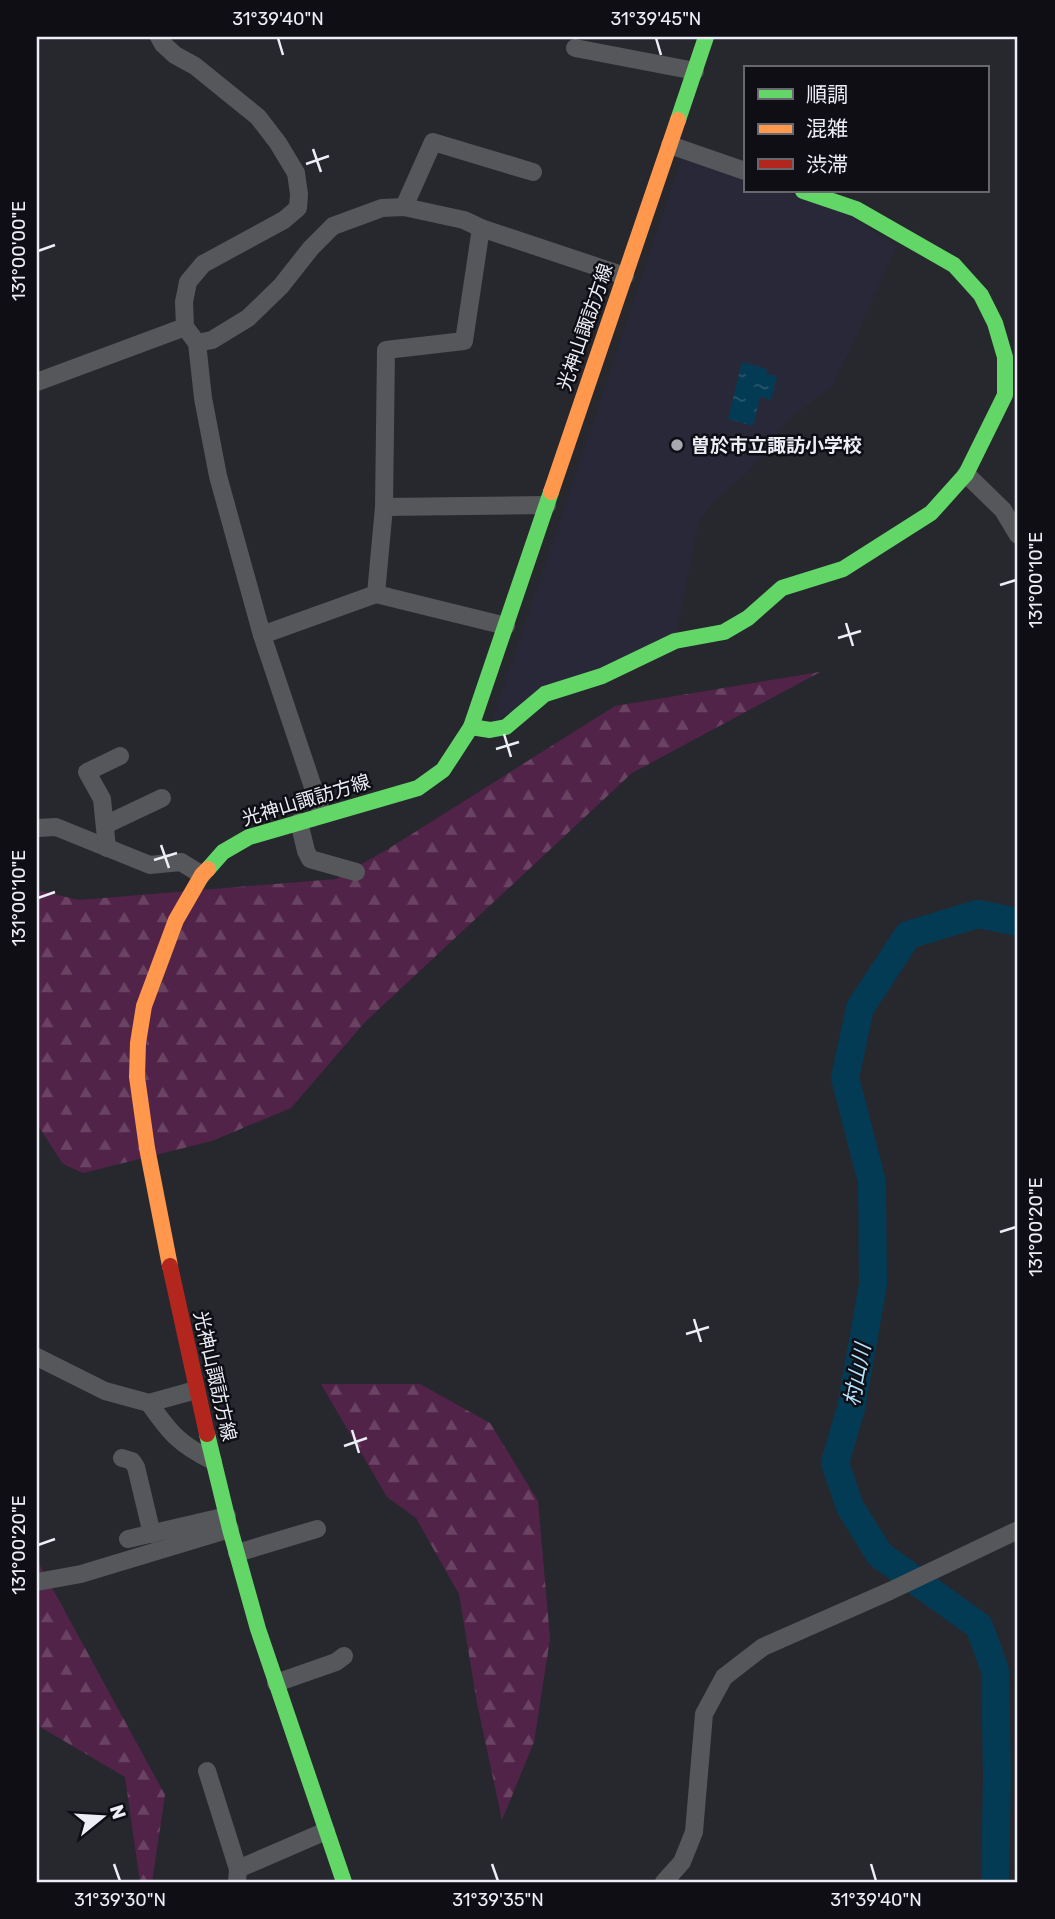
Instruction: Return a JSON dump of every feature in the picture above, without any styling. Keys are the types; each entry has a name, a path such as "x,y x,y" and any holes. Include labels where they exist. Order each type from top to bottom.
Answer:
{"main road":[{"name":"光神山諏訪方線","path":"344,1882 276,1683 228,1522 196,1390 162,1231 137,1077 138,1043 144,1006 176,920 202,875 223,852 248,837 418,788 443,770 460,748 471,727 506,626 706,37"},
{"path":"471,727 490,730 506,727 545,694 602,676 675,641 724,632 748,618 782,588 843,569 931,513 966,474 1005,395 1005,357 995,323 981,295 954,265 856,209 806,192"}],"street":[{"path":"159,37 175,55 195,66 258,117 296,173 298,208 284,220 202,264 187,282 184,302 186,327 197,343 203,398 218,476 262,635 322,814"},
{"path":"575,48 695,71"},
{"path":"404,207 433,142 533,172"},
{"path":"670,145 744,171"},
{"path":"197,343 212,340 248,318 281,286 332,226 382,208 404,207 464,220 625,275"},
{"path":"376,594 384,507 386,350 464,341 481,228"},
{"path":"37,382 186,327"},
{"path":"966,474 1003,510 1018,535"},
{"path":"384,507 547,505"},
{"path":"262,635 376,594 506,626"},
{"path":"107,848 102,799 87,772 120,756"},
{"path":"105,825 162,798"},
{"path":"299,822 310,859 356,872"},
{"path":"37,828 56,827 150,865 181,862 202,875"},
{"path":"37,1357 105,1391 149,1403 196,1390"},
{"path":"149,1403 170,1432 191,1450 213,1461"},
{"path":"122,1458 132,1461 136,1467 152,1534"},
{"path":"128,1539 228,1522"},
{"path":"37,1582 81,1574 228,1522"},
{"path":"237,1553 317,1529"},
{"path":"664,1882 682,1862 694,1832 704,1714 724,1677 763,1647 1018,1530"},
{"path":"276,1683 344,1657"},
{"path":"206,1771 238,1875 326,1831"}],"shaded area":[{"name":"曽於市立諏訪小学校","path":"683,154 744,177 744,192 788,192 844,212 897,246 831,388 789,419 748,472 715,500 699,521 676,637 492,722"}],"green space":[{"path":"820,672 632,773 365,1022 291,1108 212,1141 83,1173 63,1164 37,1124 37,890 79,900 336,879 615,706"},
{"path":"321,1384 420,1384 490,1423 538,1501 550,1639 534,1742 502,1820 477,1703 459,1594 416,1518 387,1497"},
{"path":"37,1560 165,1795 152,1882 140,1882 125,1777 37,1725"}],"water":[{"path":"742,362 767,369 766,374 777,376 771,400 760,397 753,426 728,419"}],"waterway":[{"name":"村山川","path":"995,1882 995,1670 979,1626 880,1555 850,1507 835,1463 851,1408 873,1285 872,1182 845,1078 860,1008 908,935 978,914 1018,922"}],"traffic: fast":[{"path":"678,120 706,37"},
{"path":"471,727 490,730 506,727 545,694 602,676 675,641 724,632 748,618 782,588 843,569 931,513 966,474 1005,395 1005,357 995,323 981,295 954,265 856,209 806,192"},
{"path":"208,869 223,852 249,837 418,788 443,770 471,727 551,492"},
{"path":"207,1434 258,1629 344,1882"}],"traffic: slow":[{"path":"551,492 678,120"},
{"path":"170,1266 147,1148 137,1077 138,1043 144,1006 176,920 208,869"}],"traffic: jam":[{"path":"170,1266 207,1434"}],"place":[{"name":"曽於市立諏訪小学校","path":"677,445"}]}
